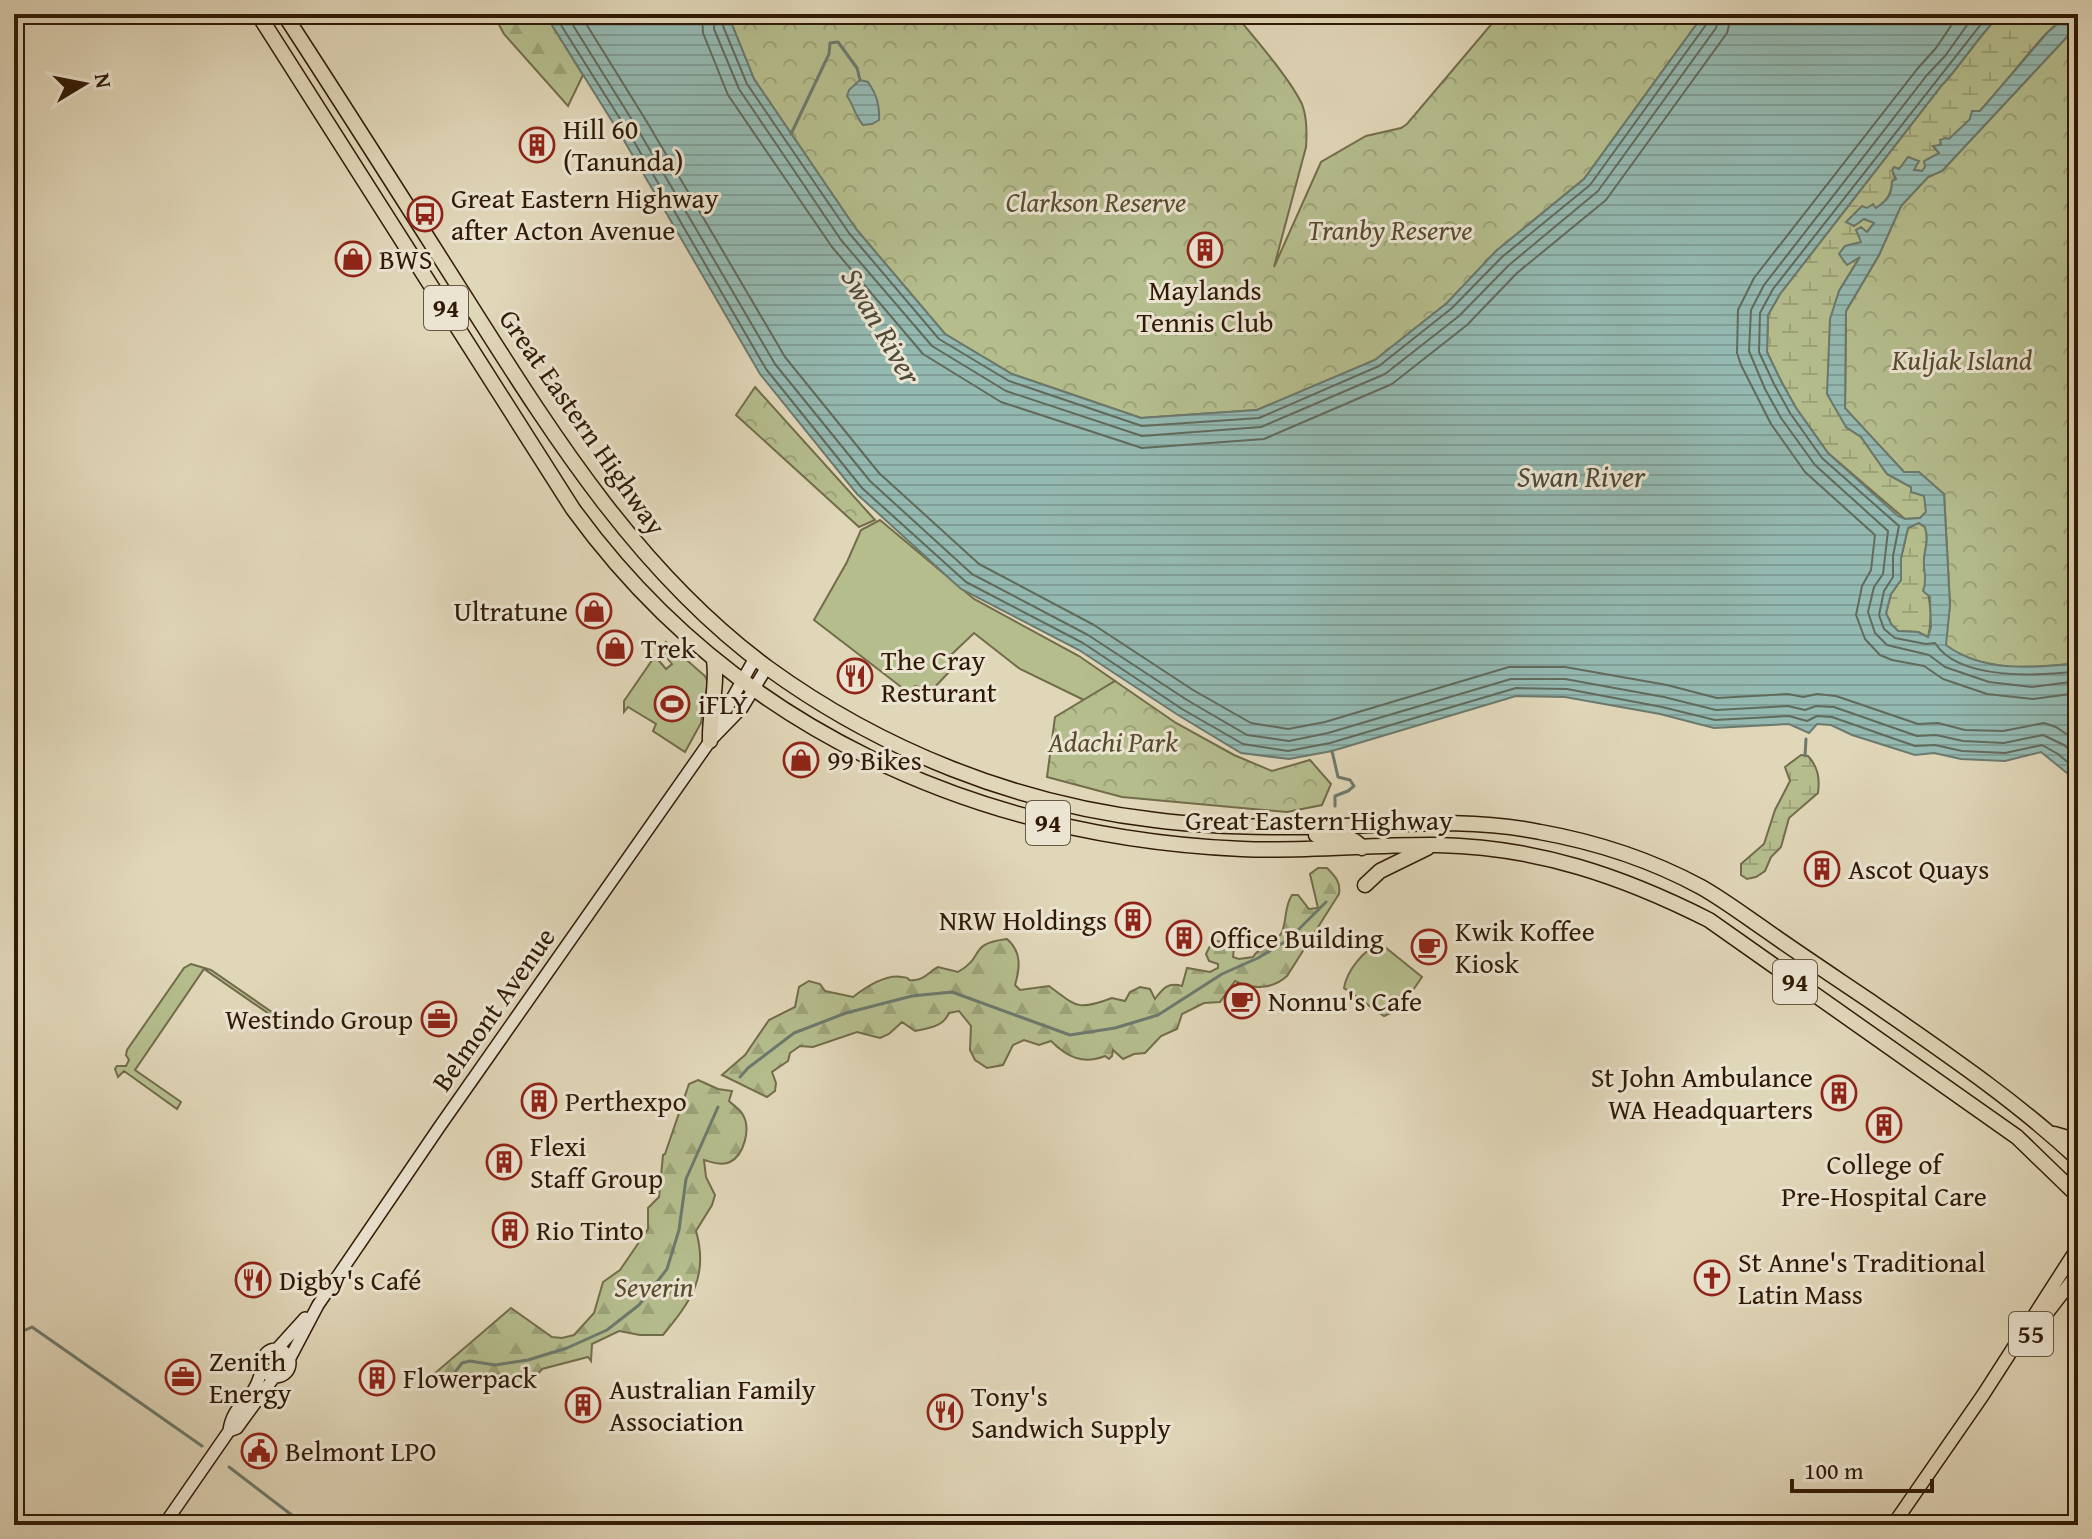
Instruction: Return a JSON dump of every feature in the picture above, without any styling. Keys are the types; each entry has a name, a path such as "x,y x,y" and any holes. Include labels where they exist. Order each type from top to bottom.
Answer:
{"highway":[{"name":"Great Eastern Highway","path":"258,14 573,509 596,540 644,595 714,660 796,717 874,760 948,791 1054,825 1168,844 1261,849 1435,845 1531,854 1579,865 1634,885 1709,920 2017,1137 2078,1196"},
{"name":"Great Eastern Highway","path":"284,14 522,388 595,493 660,573 686,599 761,662 823,705 884,739 962,773 1033,796 1155,820 1297,828 1433,822 1501,825 1568,837 1643,861 1732,905 1980,1077 2078,1159"},
{"path":"710,741 709,721 717,677 714,660"},
{"path":"1297,828 1317,836 1354,839 1362,848"},
{"path":"1365,885 1380,871 1435,845"},
{"path":"2050,1133 2078,1141"}],"main road":[{"name":"Belmont Avenue","path":"289,1360 317,1306 440,1126 710,741 742,708 748,685 761,662"},
{"name":"55","path":"1893,1525 1983,1395 2078,1247"},
{"name":"55","path":"1983,1395 2078,1273"},
{"name":"Belmont Avenue","path":"277,1349 317,1306"},
{"path":"164,1525 229,1431 230,1421 240,1404 252,1392 266,1353 277,1349 283,1351 289,1360 287,1371 275,1376 237,1428 229,1431"},
{"path":"263,1368 275,1376"}],"green space":[{"path":"493,14 545,14 583,75 568,106 504,34"},
{"name":"Clarkson Reserve","path":"735,14 1235,14 1289,82 1302,104 1306,120 1306,147 1274,267 1321,162 1366,136 1407,124 1500,14 1704,14 1584,179 1496,251 1447,303 1375,360 1257,410 1141,418 1012,374 945,334 856,229 754,79 731,22"},
{"path":"2001,14 2069,14 2045,35 1962,129 1934,147 1939,153 1922,171 1894,168 1896,179 1892,181 1890,194 1864,219 1875,222 1861,239 1861,255 1839,291 1846,427 1861,437 1887,474 1911,487 1911,492 1925,495 1926,512 1920,518 1905,519 1828,453 1796,408 1767,352 1768,315 1780,294"},
{"name":"Kuljak Island","path":"2078,25 2078,663 2027,667 1992,664 1960,654 1945,645 1950,605 1944,494 1904,472 1845,409 1846,311 1879,255 1901,206 1928,177 1942,171"},
{"path":"755,387 875,520 859,527 736,415"},
{"path":"880,520 974,599 1079,656 1115,681 1086,701 1020,669 974,633 952,654 950,671 931,691 915,686 909,693 814,620 847,562 861,530"},
{"path":"1918,523 1925,527 1927,538 1924,565 1930,610 1928,637 1918,632 1898,631 1886,613 1891,594 1901,580 1901,558 1908,528"},
{"path":"666,642 708,682 701,723 685,752 653,731 656,724 628,707 624,712 624,701 655,656 666,669 672,664 660,649"},
{"name":"Adachi Park","path":"1115,681 1176,723 1234,755 1272,771 1310,760 1331,784 1322,805 1287,812 1122,797 1047,777 1055,717"},
{"path":"1801,755 1808,756 1816,769 1818,793 1789,818 1781,847 1771,857 1765,871 1747,879 1741,875 1741,864 1764,844 1775,810 1790,781 1785,767"},
{"path":"1318,868 1327,868 1335,877 1339,894 1287,976 1275,984 1262,987 1235,981 1220,1002 1204,1003 1182,1014 1177,1029 1161,1036 1145,1053 1123,1059 1113,1050 1109,1059 1105,1056 1090,1060 1069,1055 1051,1041 1039,1045 1024,1040 1013,1045 1003,1065 987,1068 975,1060 970,1050 971,1026 959,1011 949,1013 939,1024 925,1029 915,1031 902,1022 880,1038 857,1032 813,1047 800,1046 790,1053 788,1061 772,1072 775,1091 767,1097 722,1075 745,1055 769,1020 795,1007 799,987 809,981 820,984 825,991 853,997 889,977 918,980 938,967 958,972 972,961 981,947 995,941 1007,939 1015,949 1019,966 1015,985 1020,990 1049,986 1078,1005 1092,1005 1112,998 1125,1001 1130,992 1140,987 1150,989 1155,999 1166,987 1182,986 1187,968 1210,972 1218,968 1218,964 1209,961 1206,954 1217,941 1230,943 1234,947 1233,957 1253,957 1280,935 1292,895 1298,895 1309,909 1318,908 1310,874"},
{"path":"1380,943 1422,977 1400,1009 1384,1016 1344,988 1357,961"},
{"path":"191,964 211,970 282,1019 283,1023 277,1027 276,1024 276,1027 266,1024 272,1016 204,969 135,1070 181,1102 177,1109 124,1071 118,1077 115,1069 126,1066 129,1060 127,1050 184,968"},
{"name":"Severin","path":"698,1080 718,1089 732,1091 729,1101 743,1115 746,1134 735,1159 720,1164 704,1160 706,1177 715,1195 696,1231 699,1275 682,1311 663,1335 619,1331 592,1344 591,1361 588,1357 542,1369 529,1385 506,1374 465,1377 457,1387 434,1374 511,1308 552,1337 562,1338 574,1335 594,1313 603,1282 620,1270 648,1229 648,1208 659,1197 663,1155 689,1084"}],"water":[{"name":"Swan River","path":"545,14 735,14 731,22 754,79 856,229 945,334 1012,374 1141,418 1257,410 1375,360 1447,303 1496,251 1584,179 1704,14 2001,14 1780,294 1768,315 1767,352 1796,408 1828,453 1898,516 1920,518 1926,512 1924,496 1911,492 1911,487 1887,474 1861,437 1846,427 1827,394 1830,319 1839,291 1860,257 1847,265 1839,254 1845,246 1861,242 1856,230 1861,227 1867,232 1874,223 1864,219 1854,226 1846,222 1862,206 1867,208 1873,204 1876,208 1886,200 1892,181 1896,179 1892,170 1894,167 1899,169 1908,157 1919,161 1914,170 1922,171 1924,161 1939,153 1933,146 1941,145 1940,140 1949,139 1970,119 1972,111 1980,111 2047,33 2069,14 2078,14 2078,25 1942,171 1928,177 1901,206 1879,255 1846,311 1845,408 1904,472 1919,472 1944,494 1950,605 1946,645 1961,654 1993,664 2027,667 2078,663 2078,782 2041,752 2005,761 1961,759 1934,753 1915,755 1831,725 1817,724 1809,733 1789,724 1714,728 1660,714 1565,697 1516,696 1332,751 1289,759 1241,753 1079,650 961,589 857,494 760,374 622,137","holes":["1919,523 1925,527 1927,540 1923,591 1930,597 1931,627 1928,637 1918,632 1898,631 1886,613 1891,594 1901,580 1901,558 1908,528"]},
{"path":"860,80 868,82 877,100 879,120 872,124 863,125 847,96"}],"waterway":[{"path":"791,134 829,54 830,43 838,42 857,68 860,80"},
{"path":"1805,756 1806,739"},
{"path":"1332,751 1338,777 1350,780 1354,786 1335,796 1335,806"},
{"path":"740,1077 794,1033 846,1013 912,996 952,992 1070,1035 1115,1028 1158,1015 1222,974 1258,958 1288,940 1326,902"},
{"path":"445,1385 462,1363 470,1361 495,1365 528,1360 567,1348 607,1330 639,1305 667,1269 679,1230 686,1179 718,1107"},
{"path":"14,1339 17,1334 32,1327 202,1446"},
{"path":"229,1467 293,1516"}],"place":[{"name":"Hill 60 (Tanunda)","path":"537,145"},
{"name":"Great Eastern Highway after Acton Avenue","path":"425,214"},
{"name":"Maylands Tennis Club","path":"1205,250"},
{"name":"BWS","path":"353,259"},
{"name":"Ultratune","path":"594,611"},
{"name":"Trek","path":"615,648"},
{"name":"The Cray Resturant","path":"855,676"},
{"name":"iFLY","path":"672,704"},
{"name":"99 Bikes","path":"801,760"},
{"name":"Ascot Quays","path":"1822,869"},
{"name":"NRW Holdings","path":"1133,920"},
{"name":"Office Building","path":"1184,938"},
{"name":"Kwik Koffee Kiosk","path":"1429,947"},
{"name":"Nonnu's Cafe","path":"1242,1001"},
{"name":"Westindo Group","path":"439,1019"},
{"name":"St John Ambulance WA Headquarters","path":"1839,1093"},
{"name":"Perthexpo","path":"539,1101"},
{"name":"College of Pre-Hospital Care","path":"1884,1125"},
{"name":"Flexi Staff Group","path":"504,1162"},
{"name":"Rio Tinto","path":"510,1230"},
{"name":"St Anne's Traditional Latin Mass","path":"1712,1278"},
{"name":"Digby's Café","path":"253,1280"},
{"name":"Zenith Energy","path":"183,1377"},
{"name":"Flowerpack","path":"377,1378"},
{"name":"Australian Family Association","path":"583,1405"},
{"name":"Tony's Sandwich Supply","path":"945,1412"},
{"name":"Belmont LPO","path":"259,1451"}],"park label":[{"name":"Tranby Reserve","path":"1390,230"}]}
